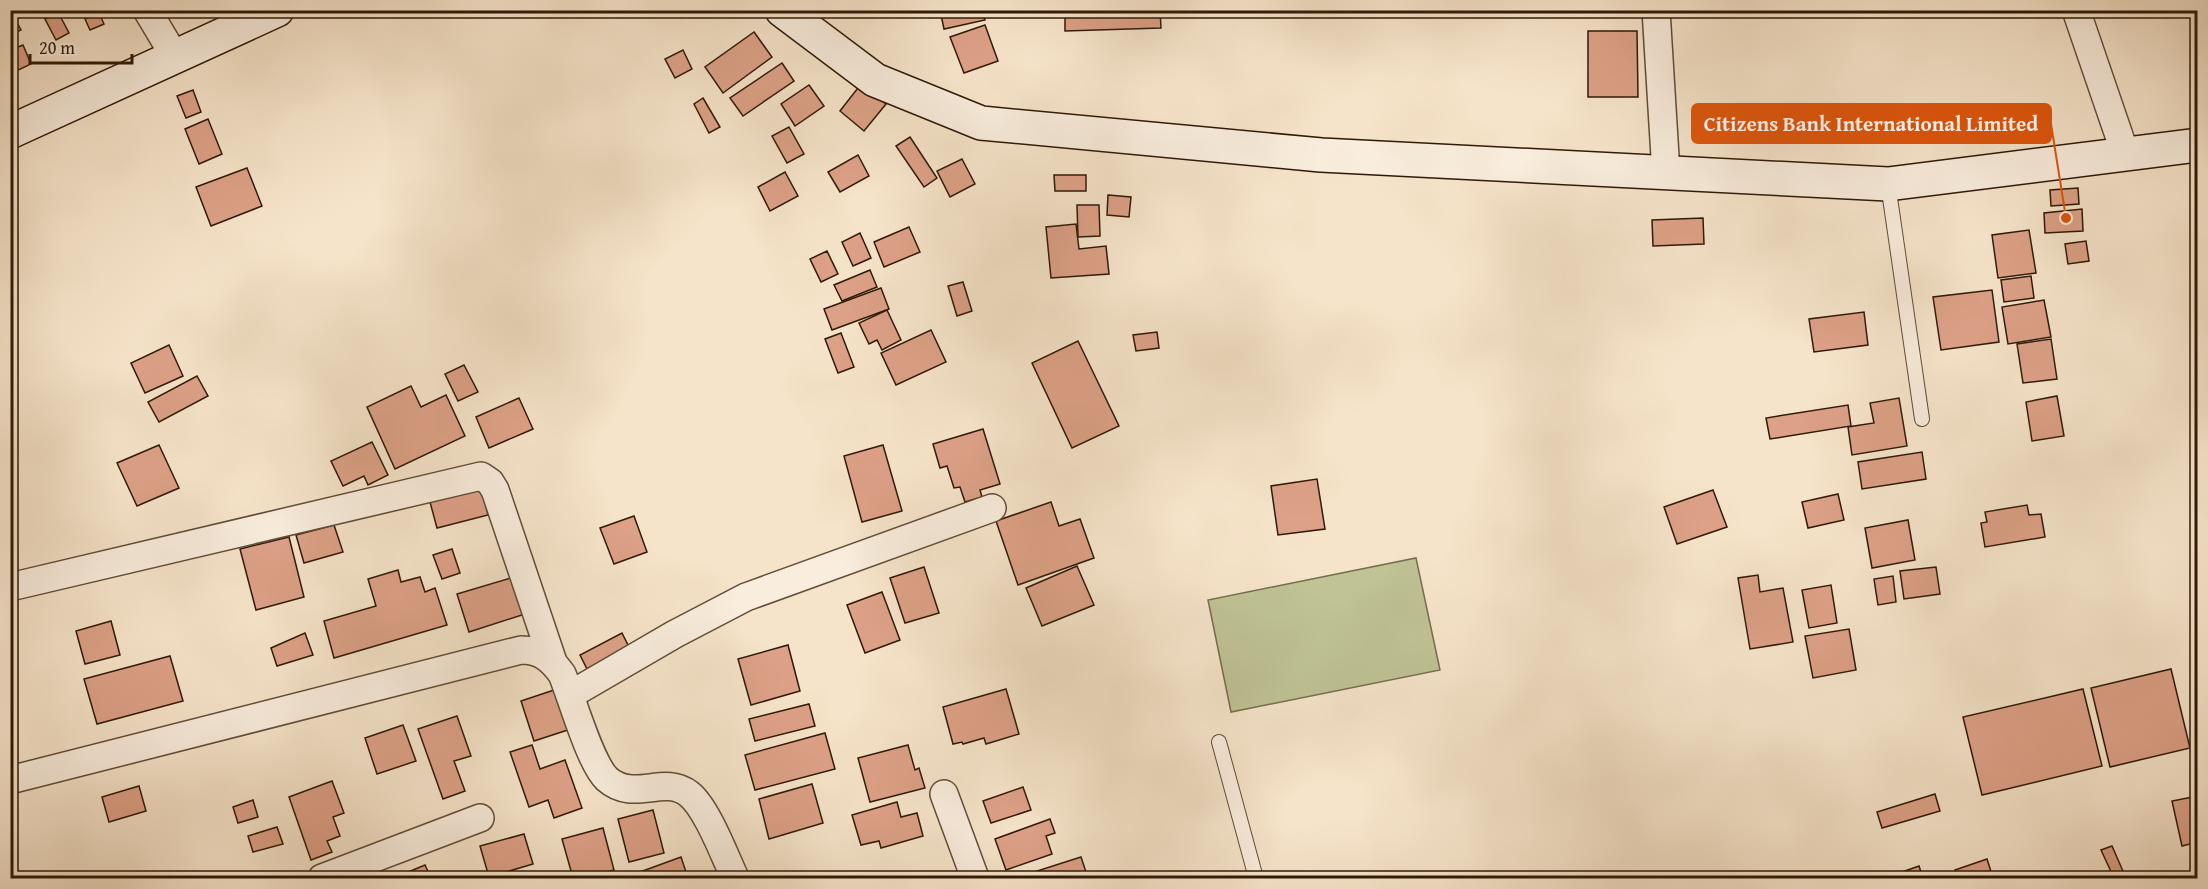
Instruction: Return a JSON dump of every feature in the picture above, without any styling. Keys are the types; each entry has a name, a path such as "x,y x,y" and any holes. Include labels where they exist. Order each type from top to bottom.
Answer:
{"street":[{"path":"147,10 175,57"},
{"path":"10,132 277,10"},
{"path":"782,10 875,80 981,123 1322,155 1888,184 2198,145"},
{"path":"1656,10 1666,173"},
{"path":"2076,10 2125,153"},
{"path":"10,587 481,476 490,482 495,490 553,662 562,674 596,763 608,779 635,791 668,785 680,788 691,795 701,808 735,879"},
{"path":"570,695 675,634 746,597 992,508"},
{"path":"10,780 521,650 533,650 553,662"},
{"path":"944,794 975,879"},
{"path":"336,876 480,818"}],"lane":[{"path":"1888,184 1922,420"},
{"path":"1219,742 1256,879"}],"green space":[{"path":"1416,558 1440,670 1231,712 1208,600"}],"building":[{"path":"10,10 21,30 10,35"},
{"path":"940,10 983,10 985,20 944,29"},
{"path":"1065,10 1160,10 1161,28 1065,31"},
{"path":"58,12 69,33 56,40 45,19"},
{"path":"99,13 104,24 90,30 85,19"},
{"path":"985,25 998,61 964,73 950,37"},
{"path":"1588,31 1637,31 1638,97 1588,97"},
{"path":"754,32 772,57 723,93 705,67"},
{"path":"23,45 31,64 14,72 10,64 10,50"},
{"path":"683,50 692,69 675,78 665,59"},
{"path":"782,63 794,81 743,116 730,98"},
{"path":"861,84 886,104 864,131 840,111"},
{"path":"809,85 824,106 795,126 781,104"},
{"path":"193,90 201,112 186,118 177,96"},
{"path":"703,98 720,127 709,133 694,104"},
{"path":"208,119 222,154 199,164 185,129"},
{"path":"789,127 804,154 787,163 772,136"},
{"path":"910,137 937,178 924,187 896,146"},
{"path":"858,155 869,176 840,192 828,172"},
{"path":"962,159 975,184 950,197 937,171"},
{"path":"247,168 262,206 211,226 196,187"},
{"path":"785,172 798,196 770,211 758,187"},
{"path":"1054,175 1086,175 1086,191 1055,191"},
{"path":"2078,188 2079,204 2051,206 2050,190"},
{"path":"1108,195 1131,197 1129,217 1107,215"},
{"path":"1077,205 1099,205 1100,236 1078,237"},
{"path":"2082,209 2083,231 2045,233 2044,213"},
{"path":"1703,218 1704,244 1653,246 1652,220"},
{"path":"1076,224 1079,249 1106,246 1109,274 1051,278 1046,227"},
{"path":"909,227 920,252 884,267 874,242"},
{"path":"2029,230 2036,273 1998,278 1992,235"},
{"path":"860,233 871,258 853,266 842,242"},
{"path":"2086,241 2089,261 2068,264 2065,244"},
{"path":"827,251 838,274 821,282 810,259"},
{"path":"870,270 877,287 842,301 834,285"},
{"path":"2031,276 2034,298 2004,302 2001,280"},
{"path":"963,282 972,311 957,316 948,286"},
{"path":"881,288 889,309 832,330 824,309"},
{"path":"1992,290 1999,342 1941,350 1933,297"},
{"path":"2044,300 2051,337 2008,344 2002,307"},
{"path":"887,310 901,340 882,350 877,340 869,344 859,323"},
{"path":"1864,312 1868,345 1814,352 1809,319"},
{"path":"931,330 946,362 896,385 881,353"},
{"path":"1157,332 1159,348 1136,351 1133,335"},
{"path":"841,333 854,367 838,373 825,339"},
{"path":"2051,339 2057,379 2023,383 2017,344"},
{"path":"1078,341 1119,426 1072,448 1032,363"},
{"path":"169,345 183,376 145,393 131,363"},
{"path":"464,365 478,392 458,401 445,374"},
{"path":"197,376 208,396 159,422 148,402"},
{"path":"411,386 421,407 446,395 465,436 395,469 367,407"},
{"path":"2057,396 2064,436 2032,441 2026,402"},
{"path":"519,398 533,429 489,448 476,417"},
{"path":"1899,398 1907,446 1852,455 1848,427 1874,423 1870,403"},
{"path":"1848,405 1851,426 1770,439 1766,418"},
{"path":"983,429 1000,484 980,490 982,497 965,502 960,487 954,488 947,466 940,468 933,444"},
{"path":"372,442 388,475 368,485 364,476 343,486 331,461"},
{"path":"159,445 179,488 137,506 117,463"},
{"path":"883,445 902,511 862,522 844,456"},
{"path":"1922,452 1926,479 1862,489 1858,462"},
{"path":"1317,479 1325,529 1278,535 1271,486"},
{"path":"482,489 488,515 437,528 430,502"},
{"path":"1713,490 1727,527 1677,544 1664,507"},
{"path":"1838,494 1844,520 1808,528 1802,502"},
{"path":"1051,502 1059,526 1080,519 1094,558 1018,585 996,521"},
{"path":"2027,505 2029,515 2041,514 2045,537 1985,547 1981,523 1987,522 1985,512"},
{"path":"634,516 647,552 614,564 600,528"},
{"path":"1908,520 1915,560 1872,568 1865,528"},
{"path":"334,525 343,552 304,563 296,535"},
{"path":"289,537 304,597 256,610 240,549"},
{"path":"452,549 460,573 442,579 433,555"},
{"path":"1077,566 1094,605 1042,626 1026,588"},
{"path":"924,567 939,613 905,623 890,578"},
{"path":"1936,567 1940,594 1904,599 1900,571"},
{"path":"398,570 401,582 420,577 425,592 435,588 447,625 334,658 324,621 376,606 368,579"},
{"path":"1758,575 1760,592 1783,588 1793,642 1750,649 1738,578"},
{"path":"1893,576 1896,602 1878,605 1874,579"},
{"path":"514,577 525,614 469,632 457,594"},
{"path":"1831,585 1837,623 1809,628 1802,590"},
{"path":"882,592 900,640 865,653 847,605"},
{"path":"111,621 120,655 85,664 76,631"},
{"path":"1849,629 1856,670 1813,678 1805,636"},
{"path":"305,633 313,655 277,666 271,648"},
{"path":"622,633 629,647 587,669 580,655"},
{"path":"788,645 800,691 751,705 738,659"},
{"path":"170,656 183,701 97,724 84,679"},
{"path":"2171,669 2190,748 2110,767 2091,688"},
{"path":"563,687 577,727 534,741 521,701"},
{"path":"1006,689 1019,734 986,744 984,738 963,744 962,742 953,744 943,707"},
{"path":"2083,689 2102,766 1982,795 1963,717"},
{"path":"809,704 815,726 755,741 749,719"},
{"path":"457,716 471,756 454,761 465,791 443,799 418,729"},
{"path":"10,722 16,745 10,746"},
{"path":"403,725 416,761 377,774 365,738"},
{"path":"825,733 835,769 755,790 745,755"},
{"path":"532,745 540,769 565,760 582,808 554,818 548,800 529,807 510,752"},
{"path":"908,745 915,770 919,768 925,788 870,802 858,758"},
{"path":"332,781 344,813 333,817 340,836 327,841 332,852 311,860 289,797"},
{"path":"812,784 823,823 769,839 759,799"},
{"path":"139,786 146,811 109,822 102,797"},
{"path":"1023,787 1031,810 991,823 983,801"},
{"path":"1935,794 1940,811 1882,828 1877,812"},
{"path":"2198,796 2198,842 2182,846 2172,801"},
{"path":"253,800 258,817 238,823 233,807"},
{"path":"897,802 901,817 917,813 923,836 881,848 879,841 861,845 852,815"},
{"path":"653,810 664,853 629,862 618,819"},
{"path":"1050,819 1055,833 1046,836 1052,854 1006,870 995,839"},
{"path":"277,827 283,844 253,852 248,836"},
{"path":"603,828 614,870 583,878 573,878 562,839"},
{"path":"524,834 533,864 489,877 480,846"},
{"path":"2112,846 2126,878 2114,878 2101,850"},
{"path":"681,857 688,878 630,878 629,876"},
{"path":"1081,857 1088,878 1015,878"},
{"path":"1987,859 1993,878 1958,878 1955,870"},
{"path":"425,865 431,878 396,878 396,877"},
{"path":"1919,866 1923,878 1885,878"},
{"path":"860,875 861,878 844,878"}],"place":[{"name":"Citizens Bank International Limited","path":"2066,218"}]}
